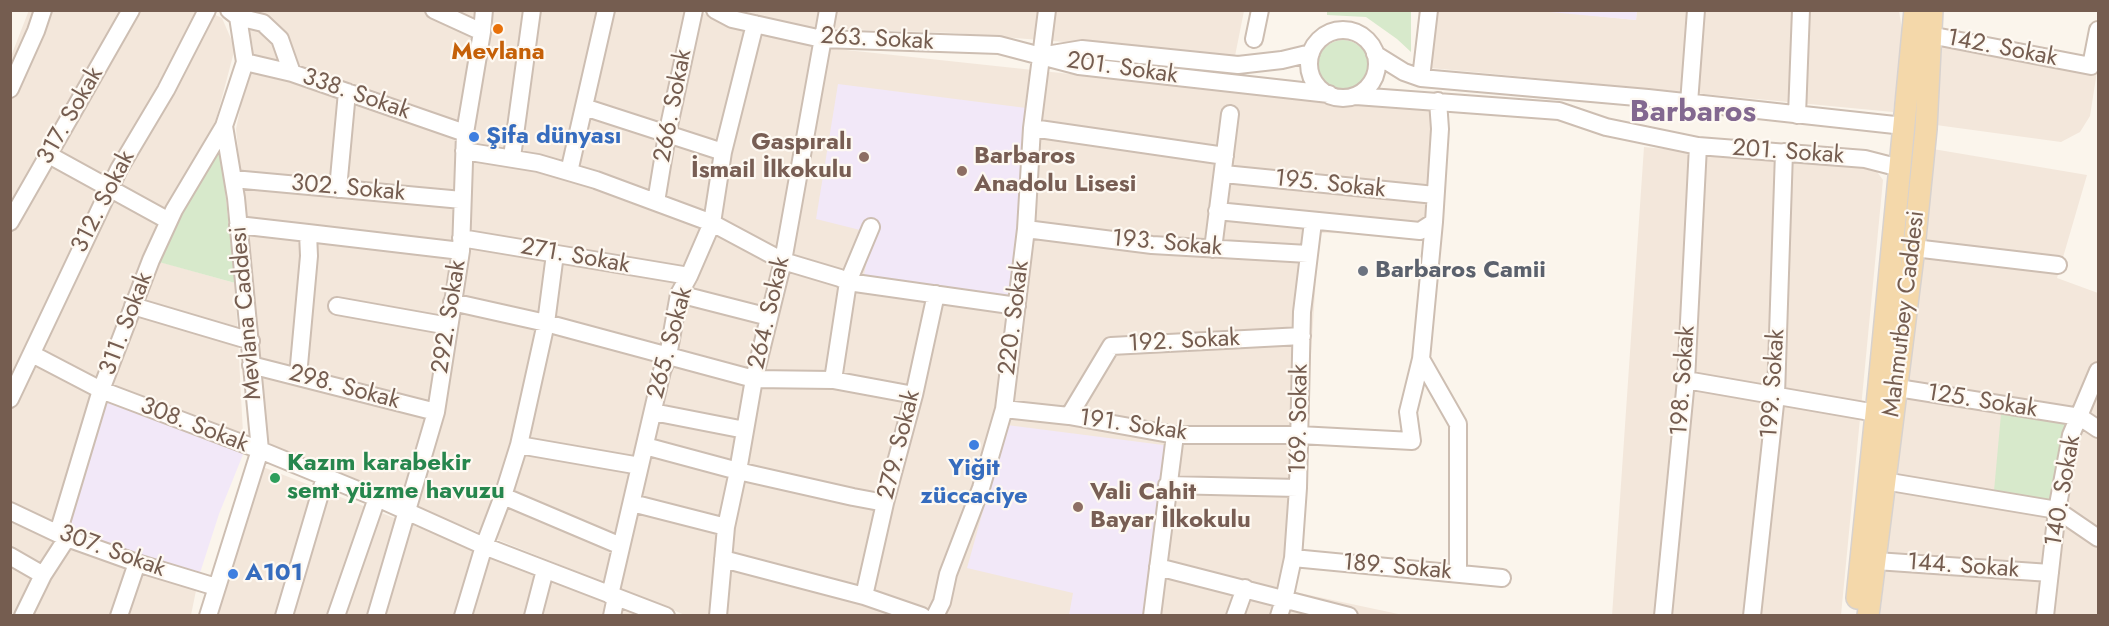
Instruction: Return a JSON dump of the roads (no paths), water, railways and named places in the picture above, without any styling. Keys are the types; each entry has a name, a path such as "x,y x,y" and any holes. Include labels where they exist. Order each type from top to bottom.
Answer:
{"main road":[{"name":"Mahmutbey Caddesi","path":"1868,615 1884,481 1892,246 1904,126 1919,26 1932,10"},
{"name":"Mahmutbey Caddesi","path":"1855,615 1876,412 1888,386 1914,248 1926,129 1919,26"},
{"path":"1892,246 1914,248"}],"street":[{"path":"10,89 43,10"},
{"name":"317. Sokak","path":"10,222 131,10"},
{"name":"312. Sokak","path":"10,399 119,169 166,90 207,10"},
{"path":"434,10 482,32"},
{"name":"292. Sokak","path":"376,615 436,412 461,245 465,133 484,10"},
{"path":"512,157 532,10"},
{"path":"569,172 606,10"},
{"name":"266. Sokak","path":"656,202 667,135 694,10"},
{"name":"263. Sokak","path":"715,10 732,19 822,39 999,45 1042,56"},
{"name":"264. Sokak","path":"718,615 726,527 754,379 783,261 828,10"},
{"name":"220. Sokak","path":"936,612 942,602 948,574 981,488 1004,409 1026,229 1032,128 1047,10"},
{"path":"1254,39 1260,10"},
{"path":"1420,78 1429,10"},
{"path":"1689,103 1696,10"},
{"path":"1797,115 1801,10"},
{"path":"1909,10 1919,26"},
{"path":"233,14 263,23 280,39 292,73"},
{"name":"Mevlana Caddesi","path":"208,615 260,450 233,179 224,126 245,62 233,14"},
{"name":"265. Sokak","path":"612,615 621,546 668,356 679,294 712,223 723,152 754,24"},
{"name":"142. Sokak","path":"1919,26 2091,66 2098,30"},
{"name":"201. Sokak","path":"1042,56 1082,49 1238,65 1282,60 1311,53 1316,43 1325,35 1347,30 1358,33 1367,40 1375,54 1404,72 1420,78 1904,126"},
{"path":"1311,53 1309,64 1311,75 1316,84 1329,94"},
{"path":"1356,96 1372,82 1376,71 1375,54"},
{"name":"201. Sokak","path":"1042,56 1079,66 1329,94 1345,98 1356,96 1560,111 1606,127 1698,146 1865,159 1900,168"},
{"name":"338. Sokak","path":"245,62 292,73 465,133"},
{"path":"338,189 347,92"},
{"path":"1438,101 1440,129 1436,195 1421,359 1458,424 1458,573"},
{"path":"584,107 723,152"},
{"path":"1212,249 1224,174 1230,114"},
{"name":"311. Sokak","path":"23,615 62,536 101,390 151,260 169,221 224,126"},
{"path":"1032,128 1225,156"},
{"name":"198. Sokak","path":"1663,615 1686,380 1698,146"},
{"path":"464,150 512,157 569,172 712,223 783,261 848,282 1017,306"},
{"name":"199. Sokak","path":"1752,615 1776,395 1784,152"},
{"path":"49,155 169,221"},
{"name":"195. Sokak","path":"1224,174 1436,195"},
{"name":"302. Sokak","path":"233,179 462,200"},
{"path":"1217,211 1420,231 1434,222"},
{"name":"169. Sokak","path":"1282,608 1293,558 1298,488 1302,336 1308,254 1313,222"},
{"name":"271. Sokak","path":"238,225 555,254 689,276"},
{"path":"833,380 848,282 871,227"},
{"name":"193. Sokak","path":"1026,229 1152,245 1308,254"},
{"path":"298,376 309,256 308,233"},
{"path":"1914,248 2058,265"},
{"path":"463,615 519,445 546,323 555,254"},
{"path":"679,294 769,317"},
{"name":"279. Sokak","path":"864,596 885,503 914,395 936,294"},
{"path":"452,302 546,323 754,379 833,380 914,395"},
{"path":"133,306 251,342"},
{"path":"337,306 449,326"},
{"name":"192. Sokak","path":"1069,416 1111,346 1302,336"},
{"name":"308. Sokak","path":"32,354 101,390 260,450 484,546 666,615"},
{"name":"191. Sokak","path":"1004,409 1069,416 1175,435 1299,435 1412,441 1408,412 1421,359"},
{"name":"298. Sokak","path":"251,365 436,412"},
{"name":"140. Sokak","path":"2045,615 2057,510 2071,435 2098,371"},
{"path":"1686,380 1876,412"},
{"name":"125. Sokak","path":"1888,386 2080,417 2098,429"},
{"path":"653,412 745,430"},
{"path":"1152,615 1175,435"},
{"path":"519,445 640,466"},
{"path":"645,446 738,471 885,503"},
{"path":"284,615 326,477"},
{"path":"1884,481 2057,510 2098,538"},
{"path":"1167,485 1298,488"},
{"path":"503,496 621,546"},
{"path":"336,615 376,498"},
{"path":"632,503 726,527"},
{"name":"307. Sokak","path":"10,511 62,536 137,563 216,587"},
{"path":"10,556 43,575"},
{"name":"189. Sokak","path":"1293,558 1502,578"},
{"path":"723,559 864,596 922,615"},
{"name":"144. Sokak","path":"1876,561 2050,573"},
{"path":"119,615 137,563"},
{"name":"189. Sokak","path":"1158,567 1245,588 1282,608 1349,615"},
{"path":"533,615 545,570"},
{"path":"1235,615 1245,588"},
{"path":"936,612 954,615"}],"place":[{"name":"Mevlana","path":"498,29"},
{"name":"Şifa dünyası","path":"474,137"},
{"name":"Gaspıralı İsmail İlkokulu","path":"864,157"},
{"name":"Barbaros Anadolu Lisesi","path":"962,171"},
{"name":"Barbaros Camii","path":"1363,271"},
{"name":"Yiğit züccaciye","path":"974,445"},
{"name":"Kazım karabekir semt yüzme havuzu","path":"275,478"},
{"name":"Vali Cahit Bayar İlkokulu","path":"1078,507"},
{"name":"A101","path":"233,574"}],"district":[{"name":"Barbaros","path":"1693,114"}]}
